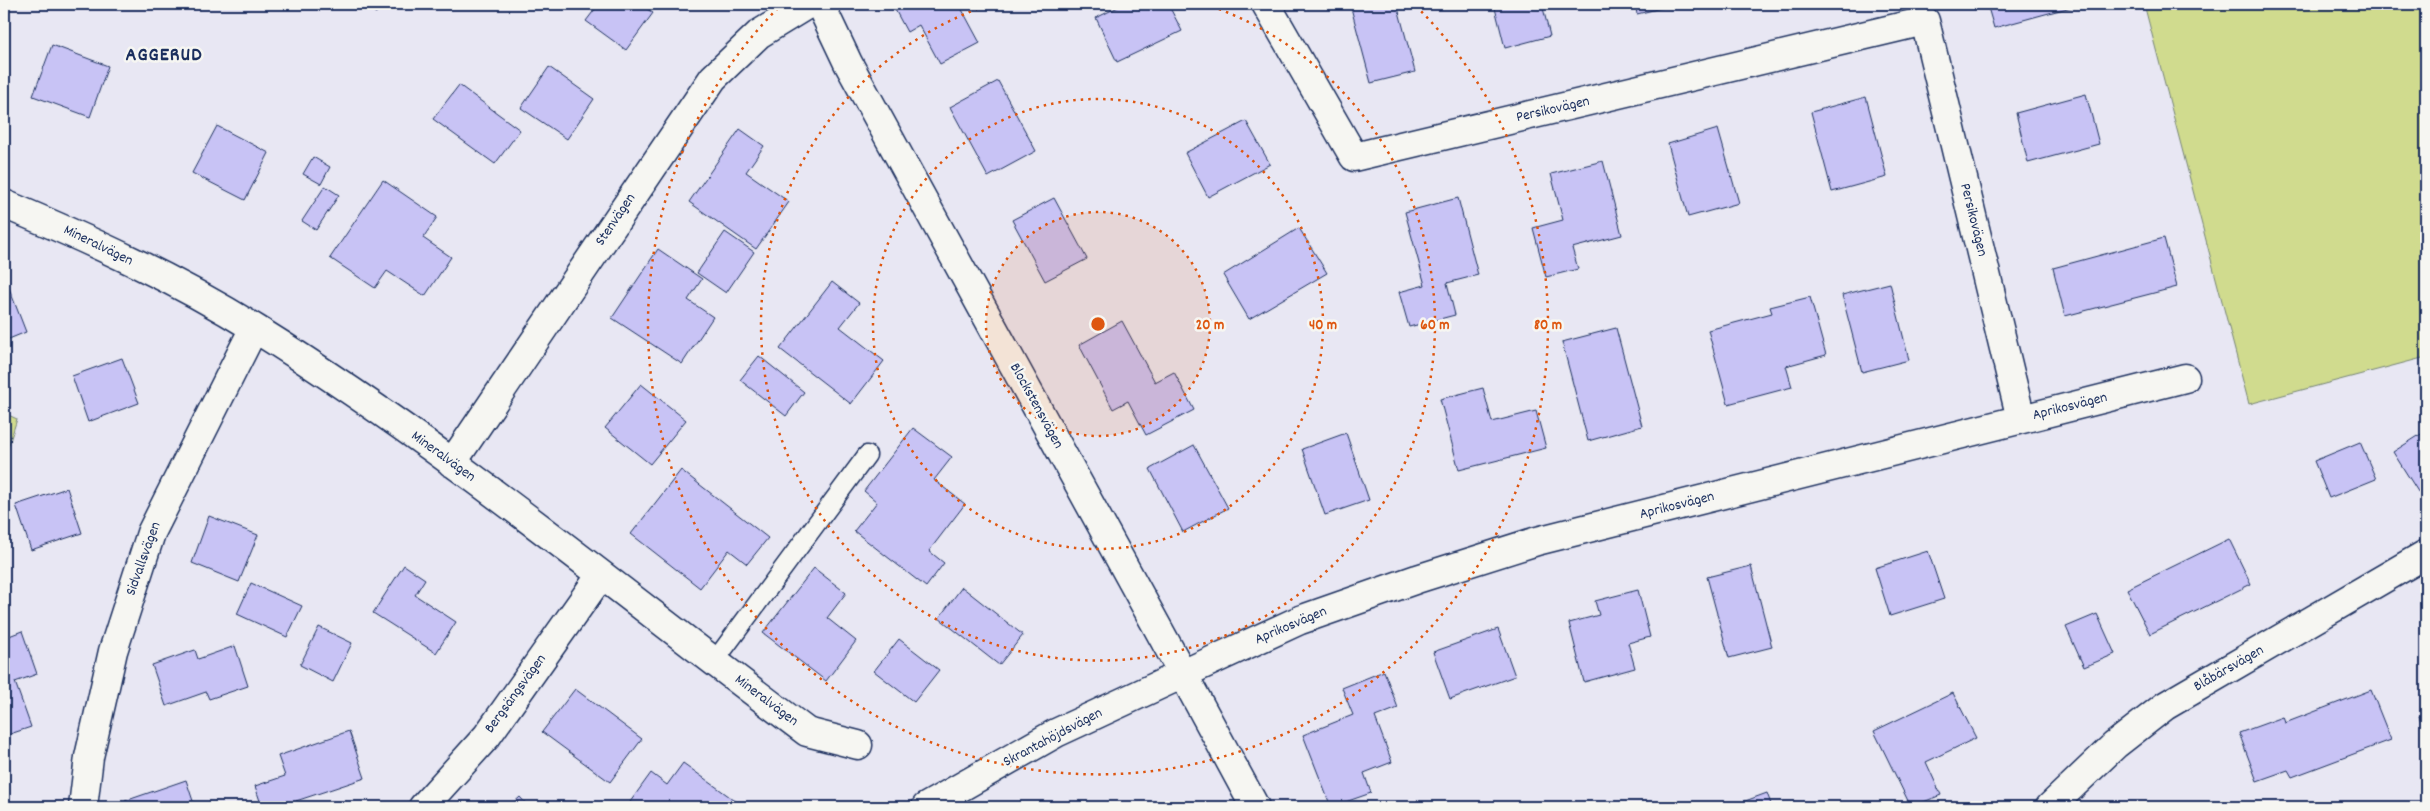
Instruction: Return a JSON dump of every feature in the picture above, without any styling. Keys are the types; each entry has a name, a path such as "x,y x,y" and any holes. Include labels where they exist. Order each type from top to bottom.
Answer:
{"street":[{"name":"Stenvägen","path":"452,463 713,78 759,34 808,4"},
{"name":"Blockstensvägen","path":"820,4 848,63 1255,807"},
{"name":"Persikovägen","path":"1266,4 1354,157 1922,12 2021,419"},
{"name":"Mineralvägen","path":"4,204 62,228 183,288 254,328 330,377 452,463 807,732 858,745"},
{"name":"Sidvallsvägen","path":"83,807 89,757 113,651 151,533 254,328"},
{"name":"Aprikosvägen","path":"1183,674 1300,620 1418,579 1537,541 2184,378"},
{"name":"Blåbärsvägen","path":"2050,807 2115,745 2165,706 2426,554"},
{"name":"Bergsängsvägen","path":"423,807 487,736 601,575"},
{"name":"Skrantahöjdsvägen","path":"926,807 1056,733 1183,674"}],"lane":[{"path":"714,662 867,455"}],"green space":[{"path":"2144,4 2426,4 2426,357 2249,404"},
{"path":"4,413 17,419 4,460"}],"building":[{"path":"361,4 382,4 376,13"},
{"path":"599,4 640,4 653,13 626,50 586,21"},
{"path":"892,4 959,4 980,43 940,64 919,25 907,32"},
{"path":"1124,4 1168,4 1182,31 1117,62 1096,18"},
{"path":"1350,4 1397,4 1415,72 1371,83"},
{"path":"1494,4 1542,4 1550,36 1505,48"},
{"path":"1635,4 1677,4 1637,14"},
{"path":"1987,4 2082,4 1994,28"},
{"path":"52,45 108,66 90,117 33,96"},
{"path":"549,67 594,99 567,139 521,108"},
{"path":"998,81 1036,151 988,177 950,107"},
{"path":"459,85 520,130 495,164 433,119"},
{"path":"2086,94 2099,144 2028,163 2016,113"},
{"path":"1866,97 1887,177 1832,192 1811,112"},
{"path":"1246,121 1270,164 1208,197 1185,153"},
{"path":"217,126 269,153 245,200 192,173"},
{"path":"740,129 764,146 746,172 789,202 756,249 689,202"},
{"path":"1718,129 1739,203 1688,217 1668,144"},
{"path":"313,157 330,167 321,184 303,174"},
{"path":"1603,161 1622,235 1572,248 1578,269 1546,277 1533,228 1563,220 1551,174"},
{"path":"383,180 437,217 423,238 451,257 425,296 387,271 375,288 330,258"},
{"path":"325,186 339,195 316,230 302,221"},
{"path":"1054,198 1087,259 1045,281 1012,220"},
{"path":"1458,198 1478,275 1447,283 1455,315 1409,327 1399,292 1425,285 1405,212"},
{"path":"1299,228 1327,273 1249,319 1223,275"},
{"path":"725,232 754,252 726,293 697,273"},
{"path":"2164,238 2177,287 2065,316 2053,268"},
{"path":"658,249 702,279 688,300 713,317 682,364 612,318"},
{"path":"832,282 859,303 840,327 884,361 851,404 780,349"},
{"path":"7,283 26,332 4,341 4,284"},
{"path":"1890,283 1909,360 1862,372 1842,295"},
{"path":"1810,297 1826,355 1786,366 1792,387 1728,404 1708,330 1772,313 1770,307"},
{"path":"1122,321 1155,382 1174,372 1194,410 1146,435 1128,401 1113,409 1079,345"},
{"path":"1616,328 1642,426 1588,441 1562,342"},
{"path":"759,356 804,392 786,416 740,380"},
{"path":"122,358 139,403 88,422 72,376"},
{"path":"641,384 686,420 650,464 605,428"},
{"path":"1483,388 1492,422 1536,411 1546,448 1459,470 1440,399"},
{"path":"913,428 952,457 934,480 965,504 929,551 944,563 926,587 854,531 877,502 864,491"},
{"path":"2426,431 2426,496 2422,498 2393,452"},
{"path":"1346,433 1369,500 1325,515 1302,449"},
{"path":"2360,442 2376,479 2329,498 2314,461"},
{"path":"1194,445 1228,508 1183,532 1150,469"},
{"path":"681,470 768,538 747,564 729,550 700,588 631,534"},
{"path":"67,488 82,533 31,550 16,505"},
{"path":"209,516 258,535 239,582 192,563"},
{"path":"2229,539 2251,584 2150,634 2127,589"},
{"path":"1928,551 1944,599 1890,616 1875,568"},
{"path":"404,565 425,579 415,595 456,622 436,653 373,613"},
{"path":"1751,566 1772,647 1729,658 1707,577"},
{"path":"814,568 846,593 827,618 856,641 826,681 763,633"},
{"path":"251,583 302,606 287,637 237,614"},
{"path":"962,587 1023,635 999,665 939,618"},
{"path":"1638,590 1650,637 1628,643 1635,668 1584,682 1569,623 1599,615 1595,601"},
{"path":"2097,614 2115,654 2084,667 2066,627"},
{"path":"319,627 352,643 333,682 300,665"},
{"path":"1498,629 1515,676 1450,699 1433,652"},
{"path":"22,631 37,674 15,682 31,727 4,736 4,638"},
{"path":"899,639 939,670 914,702 874,671"},
{"path":"235,646 248,686 209,699 206,692 166,706 152,665 195,650 198,659"},
{"path":"1384,671 1398,708 1375,717 1392,762 1364,773 1371,793 1331,807 1303,735 1353,715 1342,688"},
{"path":"575,689 642,739 610,782 542,732"},
{"path":"2371,690 2391,740 2292,777 2288,770 2257,781 2239,733 2283,717 2285,723"},
{"path":"1953,693 1976,738 1926,762 1941,795 1911,807 1874,731"},
{"path":"2426,712 2426,735 2419,716"},
{"path":"349,731 365,778 296,801 298,807 262,807 255,786 285,776 278,756"},
{"path":"683,763 744,807 637,807 630,802 651,773 667,785"},
{"path":"186,780 195,807 127,807 125,801"},
{"path":"1767,793 1772,807 1729,807"},
{"path":"520,797 529,807 509,807"}],"district":[{"name":"AGGERUD","path":"164,56"}]}
